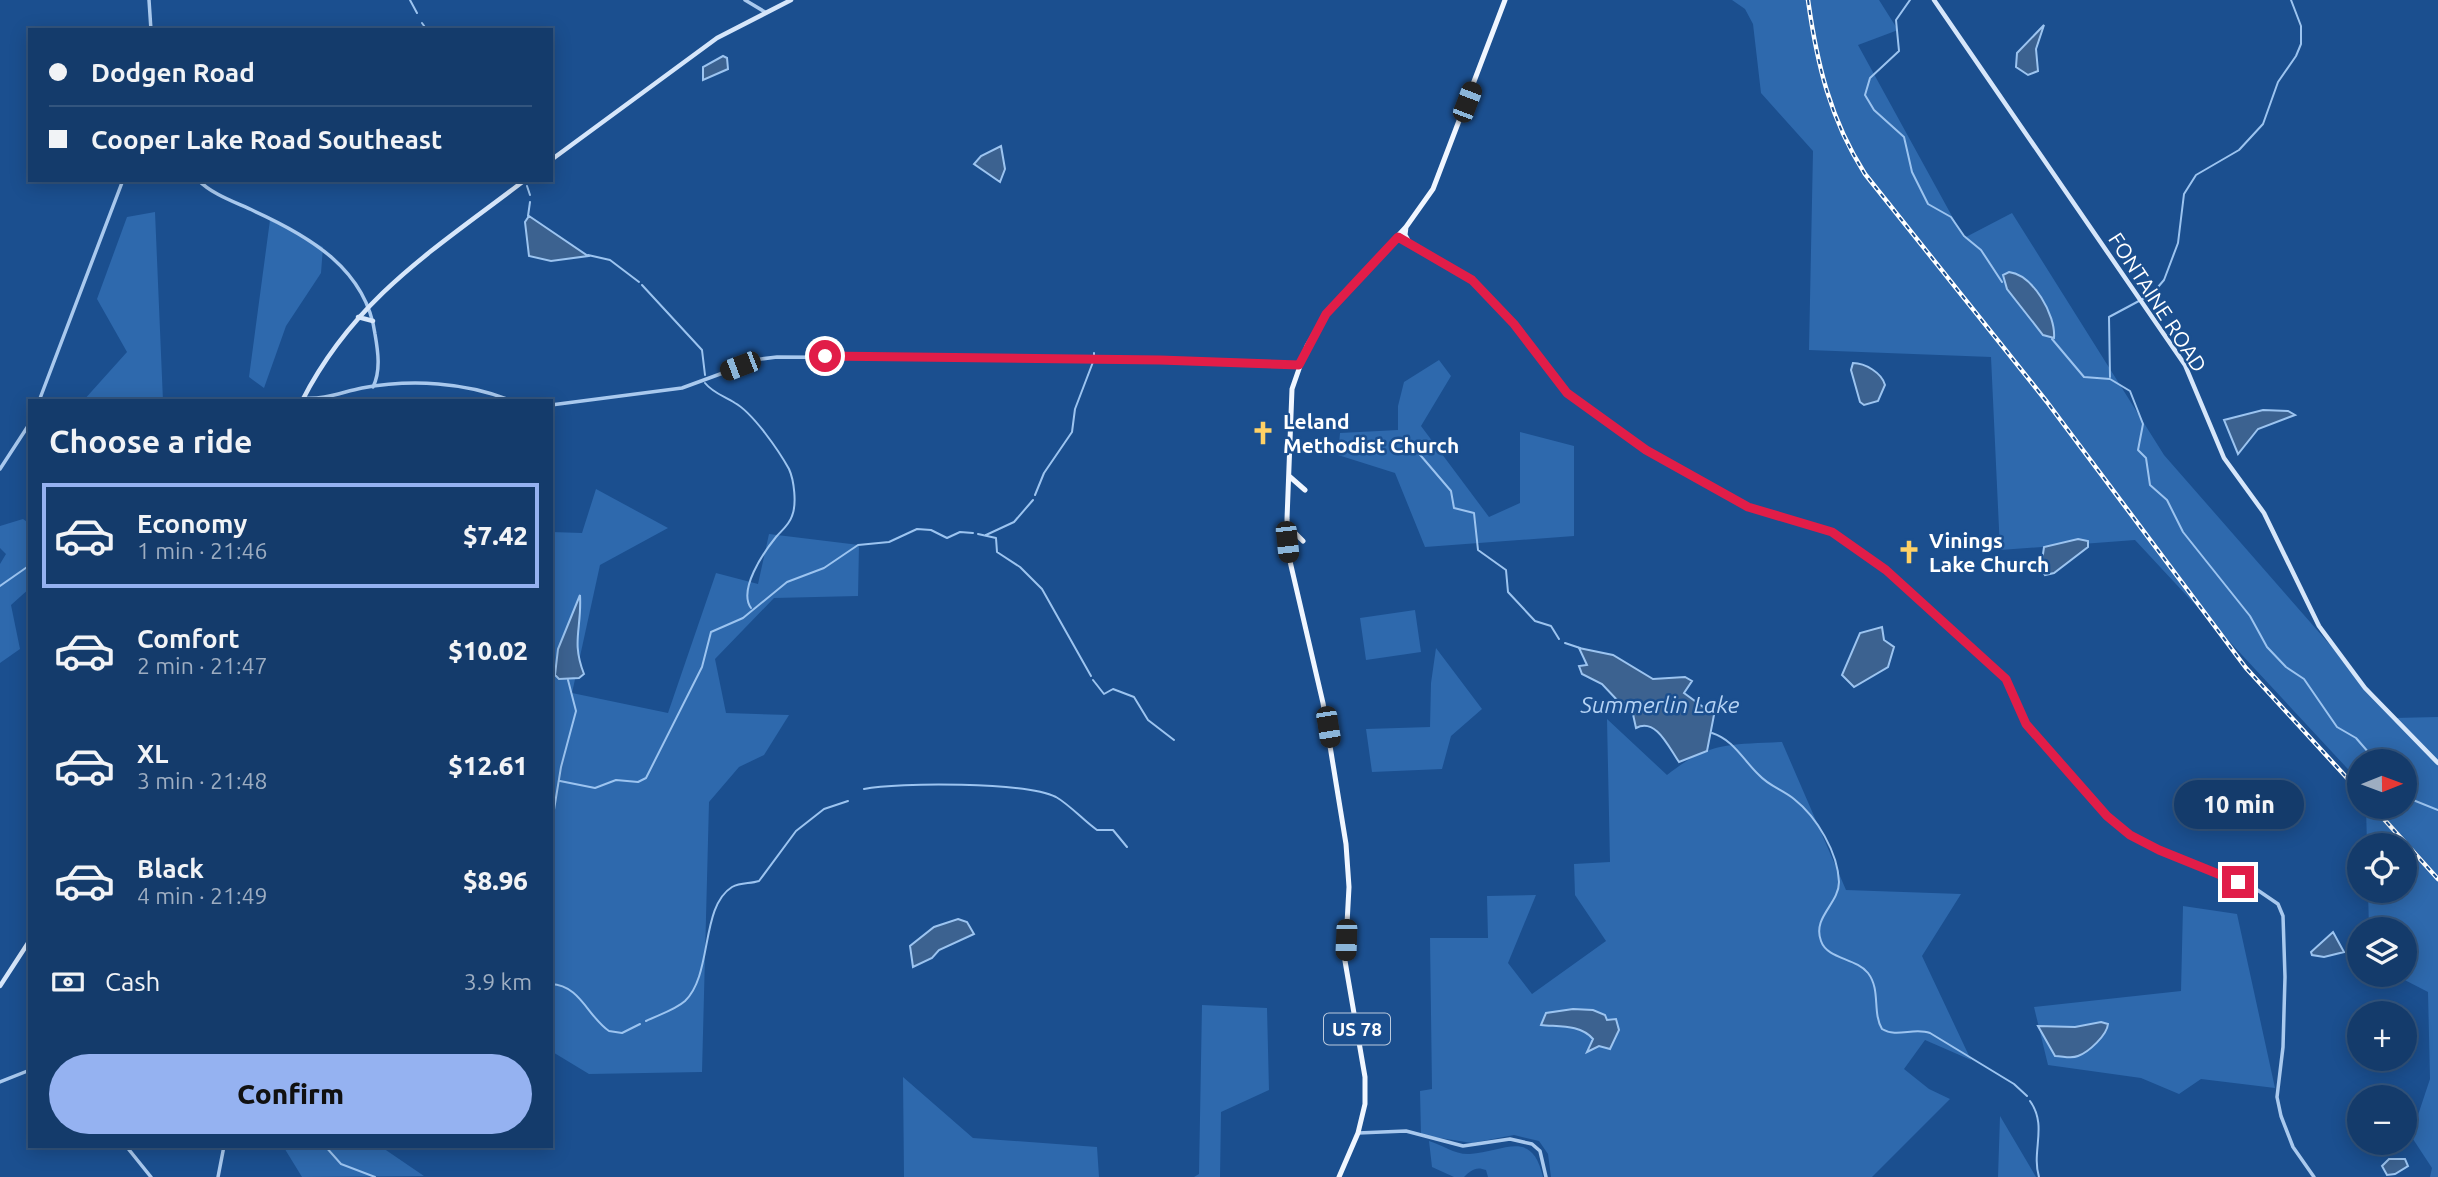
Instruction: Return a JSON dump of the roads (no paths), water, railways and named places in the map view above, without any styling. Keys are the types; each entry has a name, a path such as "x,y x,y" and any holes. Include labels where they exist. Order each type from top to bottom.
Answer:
{"main road":[{"path":"553,159 699,50 791,0"},
{"name":"US 78","path":"1339,1177 1358,1133 1365,1104 1365,1077 1345,961 1349,860 1328,727 1294,587 1287,542 1292,389 1299,365 1326,314 1406,228 1429,198 1441,174 1504,0"},
{"name":"FONTAINE ROAD","path":"1934,0 2181,358 2224,458 2264,513 2319,626 2365,688 2438,763"},
{"path":"302,399 325,359 367,305 415,263 522,182"},
{"path":"1406,228 1405,235 1410,244"},
{"path":"357,317 366,317 373,321"},
{"path":"1288,475 1305,490"},
{"path":"1287,525 1303,541"},
{"path":"0,986 28,943"}],"street":[{"path":"149,0 151,28"},
{"path":"745,0 765,12"},
{"path":"40,399 122,182"},
{"path":"201,182 221,196 301,233 331,254 367,305 373,321 378,373 373,387"},
{"path":"1398,237 1472,280 1514,324 1567,393 1646,450 1748,507 1832,532 1886,570 2006,679 2026,724 2092,802 2121,828 2159,850 2265,894 2278,904 2283,916 2285,977 2283,1047 2277,1097 2293,1147 2314,1177"},
{"path":"553,405 682,388 761,359 777,357 1083,359 1299,365"},
{"path":"302,399 337,396 373,387 461,386 487,390 507,399"},
{"path":"0,469 28,426"},
{"path":"0,1082 28,1071"},
{"path":"1358,1133 1406,1131 1463,1146 1519,1140 1540,1151 1546,1177"},
{"path":"128,1148 151,1177"},
{"path":"218,1177 224,1148"}],"water":[{"path":"2044,25 2036,49 2038,71 2028,75 2016,67 2017,53"},
{"path":"723,56 727,58 728,69 703,80 703,67"},
{"path":"1001,146 1005,169 1000,182 974,164 981,156"},
{"path":"529,216 588,256 551,261 529,256 525,222"},
{"path":"2009,272 2026,280 2041,298 2051,318 2054,338 2043,335 2007,289 2003,275"},
{"path":"1853,363 1863,365 1880,376 1885,385 1878,401 1864,405 1860,402 1851,370"},
{"path":"2263,410 2288,411 2295,415 2258,429 2238,454 2224,420"},
{"path":"2078,539 2088,541 2088,547 2054,573 2045,575 2041,568 2044,547"},
{"path":"580,595 578,653 584,674 579,678 559,679 555,675 558,649"},
{"path":"1882,627 1884,640 1894,647 1888,667 1854,687 1842,675 1860,633"},
{"name":"Summerlin Lake","path":"1579,648 1613,655 1653,679 1685,677 1692,681 1684,693 1714,715 1707,751 1679,762 1656,730 1643,726 1636,728 1631,705 1619,702 1602,684 1582,674 1579,666 1587,665"},
{"path":"958,919 967,922 974,934 939,950 932,958 913,967 910,946 934,927"},
{"path":"2333,932 2344,952 2324,957 2312,955 2311,952"},
{"path":"1573,1009 1593,1010 1605,1015 1607,1020 1616,1019 1619,1030 1610,1049 1599,1046 1587,1052 1593,1039 1588,1034 1568,1027 1541,1025 1546,1013"},
{"path":"2101,1022 2108,1024 2097,1043 2073,1057 2055,1056 2038,1026 2075,1027"},
{"path":"2389,1159 2405,1159 2408,1166 2395,1174 2387,1175 2382,1166"}],"waterway":[{"path":"410,0 417,13"},
{"path":"1910,0 1896,20 1899,51 1870,78 1865,95 1874,110 1904,137 1912,172 1928,204 1951,217 1964,236 1981,250 2002,282"},
{"path":"2110,377 2109,317 2152,294 2164,280 2178,243 2184,194 2196,175 2239,150 2263,124 2278,82 2296,56 2301,44 2301,26 2291,0"},
{"path":"422,23 426,28"},
{"path":"527,186 530,195"},
{"path":"528,216 530,202"},
{"path":"588,255 610,260 639,282"},
{"path":"642,285 702,350 705,375"},
{"path":"2052,339 2084,377 2110,379 2130,391 2143,424 2138,450 2146,458 2150,485 2167,500 2183,532 2250,616 2267,647 2286,667 2304,679 2337,727 2356,738 2366,749"},
{"path":"1035,495 1044,473 1072,432 1075,409 1093,362"},
{"path":"705,383 742,408 757,424 785,461 792,479 794,511 754,572 748,592 751,608"},
{"path":"1416,450 1451,491 1454,508 1474,513 1478,550 1506,570 1508,592 1535,621 1551,626 1559,639"},
{"path":"986,535 1014,522 1033,500"},
{"path":"560,781 595,788 616,780 638,782 646,778 702,667 711,632 743,618 787,582 824,568 858,545 889,542 917,529 931,530 947,538 960,532 973,533"},
{"path":"978,534 996,538 997,552 1020,567 1042,589 1091,676"},
{"path":"0,586 28,566"},
{"path":"1565,643 1580,648"},
{"path":"553,816 561,767 576,711 568,680"},
{"path":"1093,680 1104,694 1113,689 1134,697 1148,720 1174,740"},
{"path":"1712,733 1726,740 1763,779 1790,796 1811,815 1825,836 1835,859 1839,882 1835,897 1820,925 1821,941 1829,951 1868,973 1874,987 1877,1015 1882,1029 1894,1033 1930,1033 2014,1084 2027,1096"},
{"path":"864,789 904,785 962,785 1041,792 1061,800 1097,830 1113,830 1127,847"},
{"path":"646,1021 681,1004 694,989 700,975 710,925 722,897 735,885 759,881 796,831 824,809 848,801"},
{"path":"2417,802 2438,810"},
{"path":"553,984 577,996 609,1031 622,1033 640,1024"},
{"path":"2030,1101 2038,1120 2039,1177"},
{"path":"327,1148 341,1164 375,1177"}],"railway":[{"path":"1808,0 1821,69 1834,112 1865,174 2047,402 2246,668 2347,778"},
{"path":"2384,819 2438,879"}],"place":[{"name":"Leland Methodist Church","path":"1263,433"},
{"name":"Vinings Lake Church","path":"1909,552"}]}
